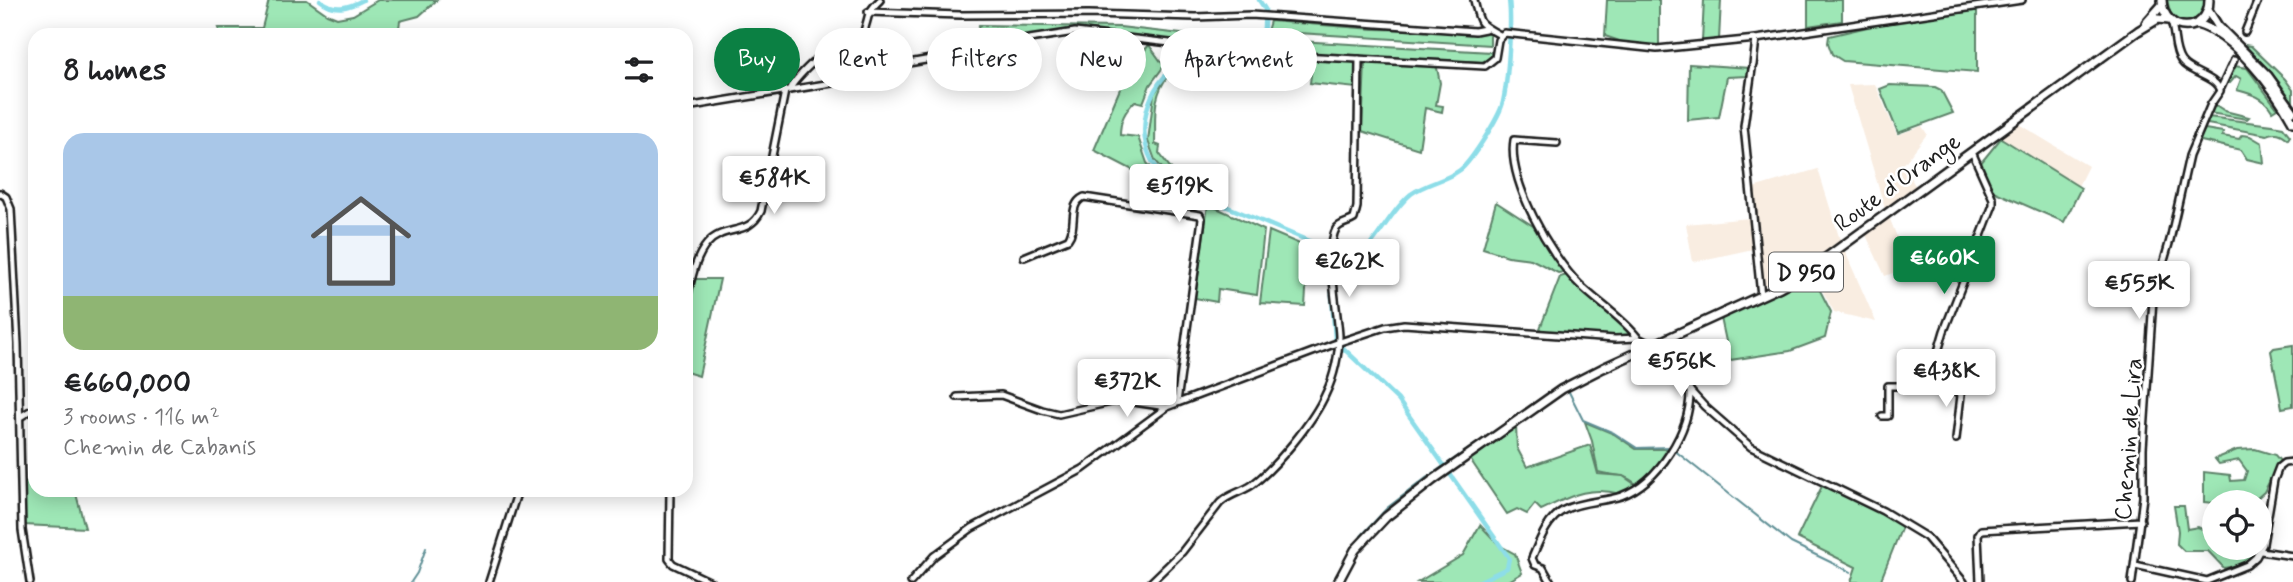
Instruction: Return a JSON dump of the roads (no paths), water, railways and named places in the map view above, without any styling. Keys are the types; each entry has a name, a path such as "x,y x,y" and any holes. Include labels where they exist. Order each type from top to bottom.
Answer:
{"main road":[{"path":"2170,21 2185,27 2196,24 2204,18 2209,0"},
{"name":"D 950","path":"2162,3 2170,21"},
{"name":"Route d'Orange","path":"2138,31 2162,3"},
{"path":"2208,10 2218,26 2268,76 2293,111"},
{"name":"Route d'Orange","path":"1338,582 1355,550 1385,517 1517,421 1581,378 1761,296 1805,273 2138,31 2158,19 2170,21"},
{"path":"2196,24 2211,29 2241,54 2273,89 2293,122"}],"street":[{"path":"800,76 829,49 841,42 861,37 868,12 880,0"},
{"path":"1474,0 1485,29 1500,36"},
{"path":"800,89 844,81 903,64 1075,32 1262,54 1485,66 1492,62 1496,54 1500,36 1509,32 1644,49 1756,38 2022,0"},
{"path":"2245,32 2258,0"},
{"path":"868,12 1265,17 1475,32 1485,29"},
{"path":"2170,21 2176,52 2183,64 2221,88"},
{"path":"2175,41 2177,34 2185,27"},
{"path":"1756,38 1744,126 1761,296"},
{"path":"1152,582 1182,552 1226,497 1247,489 1265,474 1294,440 1326,395 1338,343 1331,251 1336,228 1354,219 1357,207 1360,59"},
{"name":"Chemin de Lira","path":"2132,582 2141,521 2153,299 2189,156 2234,60"},
{"path":"693,106 787,91 758,218 746,228 724,232 708,243 698,260 693,278"},
{"path":"1557,143 1514,140 1515,163 1523,192 1544,238 1578,284 1622,320 1638,338 1651,346 1704,406 1751,447 1883,511 1926,537 1964,582"},
{"path":"1928,386 1944,331 1993,205 1993,199 1972,152"},
{"path":"0,193 6,197 11,209 22,530 30,582"},
{"path":"1024,257 1068,239 1073,229 1074,206 1084,198 1200,215 1202,219 1198,253 1177,402"},
{"path":"911,582 934,556 972,528 1083,469 1167,407 1385,327 1414,325 1615,339 1638,338"},
{"path":"1882,416 1888,416 1888,386 1928,386 1959,392 1961,396 1956,439"},
{"path":"1551,582 1543,568 1535,565 1532,558 1552,520 1562,510 1622,495 1644,485 1670,453 1687,415 1690,390"},
{"path":"957,397 1007,396 1059,414 1120,400 1167,407"},
{"path":"20,417 28,412"},
{"path":"2272,493 2276,474 2284,463 2293,462"},
{"path":"489,582 516,497"},
{"path":"670,497 669,559 673,564 711,582"},
{"path":"1980,582 1980,530 2141,521"},
{"path":"2272,553 2293,556"},
{"path":"2134,565 2211,581 2218,575 2247,565 2252,560"}],"waterway":[{"path":"320,0 342,8 363,0"},
{"path":"1259,0 1265,9 1262,59 1259,61 1206,55 1183,62 1170,71 1159,83 1146,113 1146,146 1159,170 1185,189 1342,255 1367,249 1411,194 1460,170 1471,158 1497,117 1503,102 1510,36 1509,0"},
{"path":"1324,255 1330,270 1335,339"},
{"path":"1564,384 1645,345"},
{"path":"1341,346 1398,400 1509,558 1507,568 1478,582"},
{"path":"1568,390 1583,420 1614,433 1637,448 1670,447"},
{"path":"1361,536 1387,508 1426,478 1545,397"},
{"path":"1674,450 1791,543 1851,572"},
{"path":"411,582 426,548"}]}
